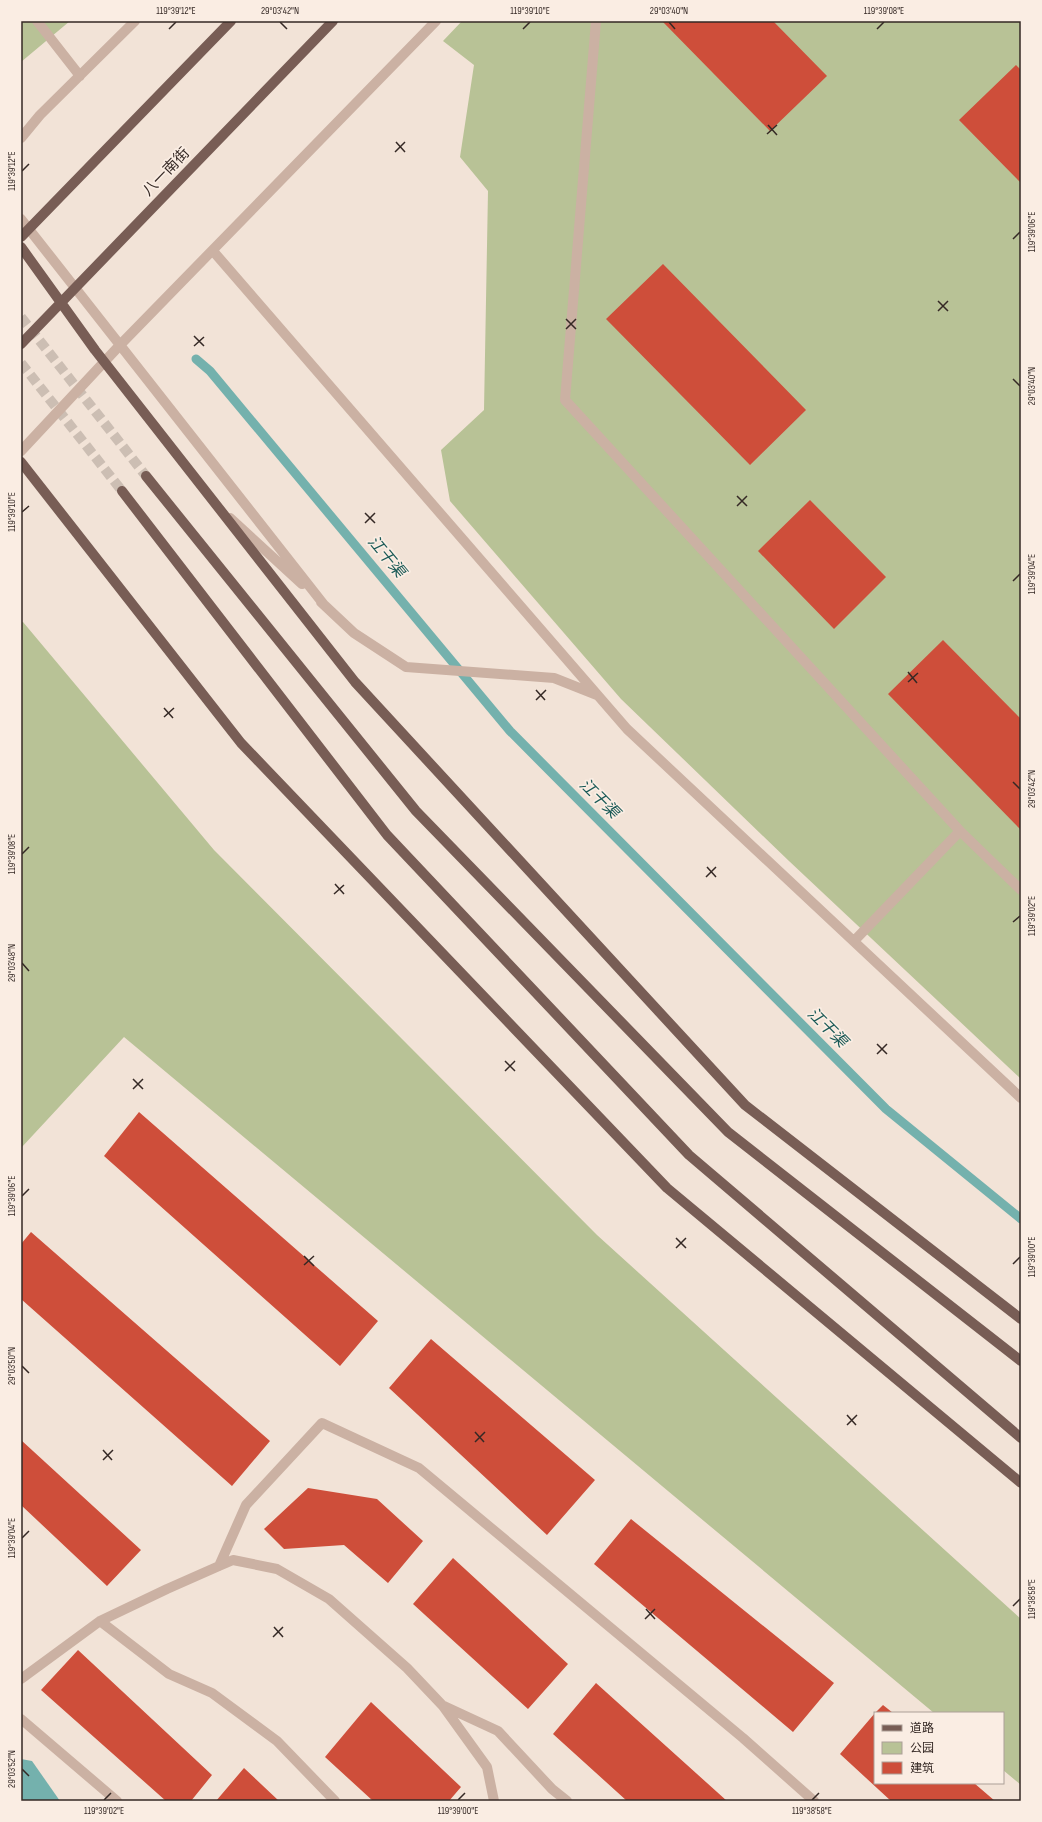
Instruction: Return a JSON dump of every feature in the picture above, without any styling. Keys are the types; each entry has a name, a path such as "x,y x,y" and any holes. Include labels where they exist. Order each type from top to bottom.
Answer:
{"main road":[{"path":"21,237 231,21"},
{"name":"八一南街","path":"21,344 333,21"},
{"path":"21,247 105,362 355,682 745,1106 1021,1319"},
{"path":"21,462 241,743 667,1188 1021,1483"},
{"path":"146,476 416,811 728,1132 1021,1361"},
{"path":"122,491 387,835 689,1155 1021,1438"}],"street":[{"path":"37,21 80,76"},
{"path":"21,138 40,115 135,21"},
{"path":"21,451 120,345 436,21"},
{"path":"596,21 565,400 960,831 1021,890"},
{"path":"21,219 325,606"},
{"path":"213,251 627,729 1021,1098"},
{"path":"216,504 354,633 406,667 482,674 554,678 598,696"},
{"path":"854,941 960,831"},
{"path":"218,1566 246,1505 322,1422 419,1468 743,1738 814,1801"},
{"path":"21,1679 100,1621 218,1566 233,1560 277,1569 329,1599 407,1668 443,1706 487,1768 494,1801"},
{"path":"100,1621 169,1674 212,1693 276,1742 335,1801"},
{"path":"443,1706 498,1731 552,1789 567,1801"},
{"path":"21,1718 118,1801"}],"green space":[{"path":"21,21 70,21 21,62"},
{"path":"462,21 1021,21 1021,1079 789,861 621,699 450,501 441,450 484,410 488,191 460,157 474,65 443,41"},
{"path":"21,622 23,622 214,850 597,1235 1021,1619 1021,1785 1004,1771 1004,1712 933,1712 124,1037 21,1148"}],"water":[{"path":"21,1759 32,1761 60,1801 21,1801"}],"building":[{"path":"662,21 773,21 827,76 770,131"},
{"path":"1016,65 1021,70 1021,183 959,120"},
{"path":"663,264 806,410 750,465 606,319"},
{"path":"810,500 886,577 834,629 758,551"},
{"path":"943,640 1021,719 1021,830 888,694"},
{"path":"139,1112 378,1321 340,1366 104,1156"},
{"path":"31,1232 270,1441 232,1486 21,1299 21,1244"},
{"path":"431,1339 595,1480 547,1535 389,1388"},
{"path":"21,1440 141,1550 107,1586 21,1505"},
{"path":"308,1488 377,1499 423,1541 388,1583 344,1545 284,1549 264,1529"},
{"path":"631,1519 834,1683 793,1732 594,1564"},
{"path":"453,1558 568,1664 528,1709 413,1604"},
{"path":"78,1650 212,1775 191,1801 166,1801 41,1690"},
{"path":"596,1683 727,1801 627,1801 553,1734"},
{"path":"371,1702 461,1787 449,1801 373,1801 325,1757"},
{"path":"883,1705 892,1712 876,1712"},
{"path":"874,1714 874,1784 975,1784 995,1801 891,1801 840,1754"},
{"path":"244,1768 279,1801 216,1801"}],"waterway":[{"name":"江干渠","path":"196,359 210,371 510,731 886,1109 1021,1219"}],"tunnel":[{"path":"21,317 146,476"},
{"path":"21,363 122,491"}]}
